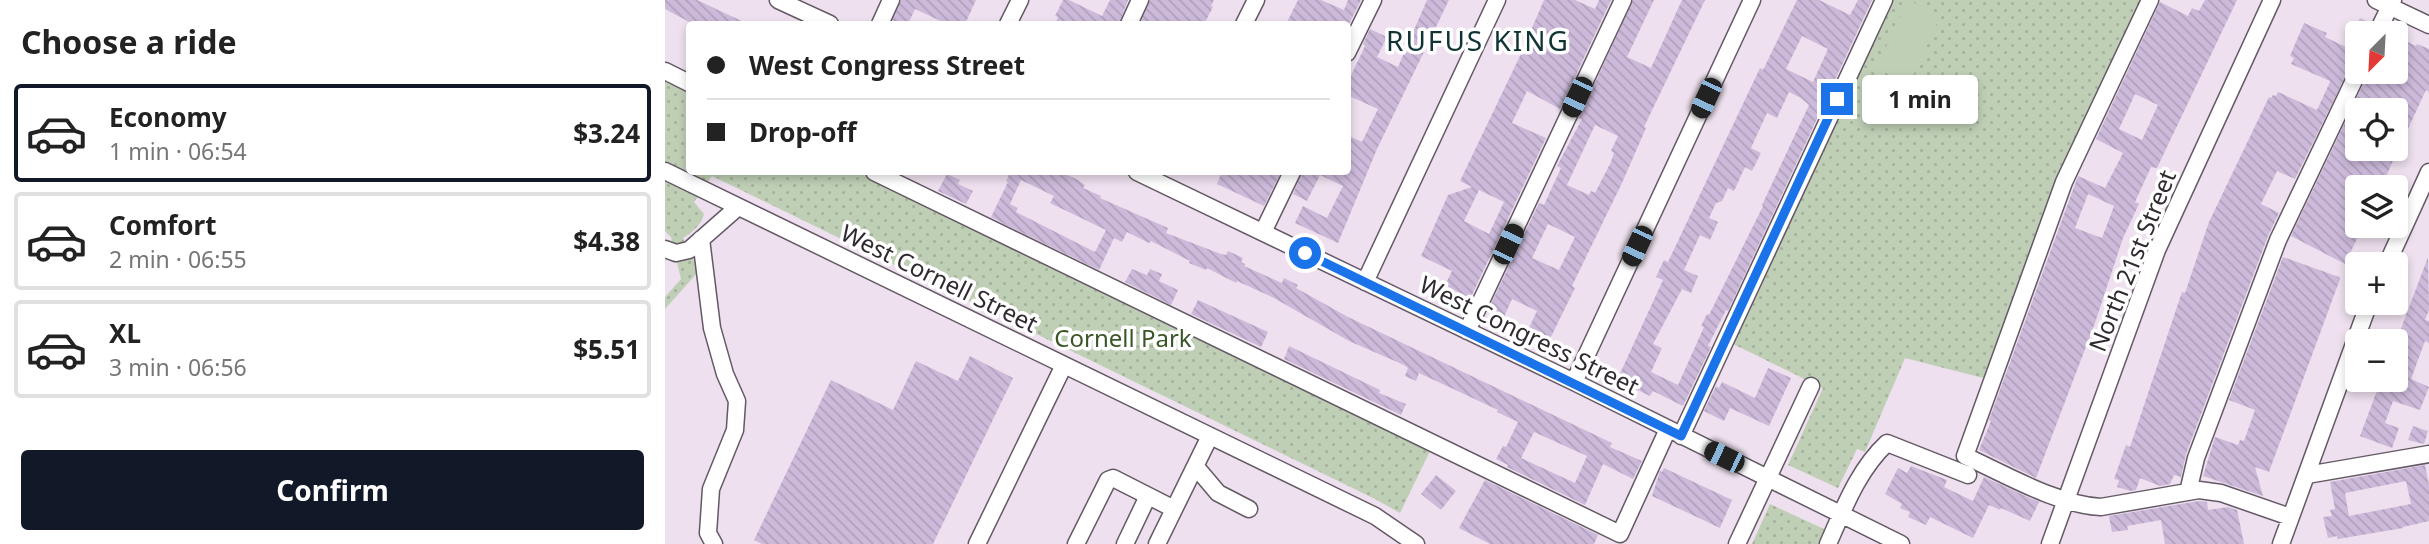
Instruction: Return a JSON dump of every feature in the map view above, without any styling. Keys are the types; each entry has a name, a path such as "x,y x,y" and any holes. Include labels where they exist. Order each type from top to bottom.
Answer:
{"street":[{"path":"778,0 824,21"},
{"path":"881,21 891,0"},
{"path":"1010,21 1020,0"},
{"path":"1130,21 1140,0"},
{"path":"1246,21 1256,0"},
{"path":"1351,45 1373,0"},
{"path":"1365,282 1497,0"},
{"path":"1467,331 1623,0"},
{"path":"1574,382 1752,0"},
{"path":"880,175 1620,534 1674,433 1884,0"},
{"path":"2150,0 2064,182 1965,456 2067,500 2101,506 2210,491 2290,517"},
{"name":"North 21st Street","path":"2050,544 2157,250 2272,0"},
{"path":"2380,21 2386,2 2429,25"},
{"path":"665,71 686,82"},
{"path":"2188,492 2196,457 2278,240 2352,84"},
{"name":"West Cornell Street","path":"665,171 1375,516 1416,544"},
{"path":"2392,252 2429,172"},
{"path":"1263,232 1291,175"},
{"name":"West Congress Street","path":"1171,178 1263,232 1901,544"},
{"path":"665,248 676,253 683,252 738,207"},
{"path":"701,239 712,328 725,374 737,401 735,430 711,489 708,533 714,544"},
{"path":"2281,544 2364,315"},
{"path":"977,544 1064,365"},
{"path":"1737,544 1811,386"},
{"path":"1157,544 1210,436"},
{"path":"1828,544 1848,498 1873,456 1887,443 1968,474"},
{"path":"2307,475 2429,454"},
{"path":"1196,467 1218,493 1249,509"},
{"path":"1076,544 1108,480 1113,478 1174,509"},
{"path":"1125,544 1148,495"}],"green space":[{"path":"1892,0 2145,0 1987,379 1905,358 1865,452 1857,449 1838,488 1788,465 1823,388 1731,343"},
{"path":"1908,0 1941,15 1909,84 1876,68"},
{"name":"Cornell Park","path":"665,78 686,88 686,175 863,175 1430,451 1400,513 712,176 694,202 704,214 703,218 696,228 683,238 699,271 665,309 665,297 681,279 671,237 665,231"},
{"path":"1770,504 1826,530 1819,544 1752,544"}],"building":[{"path":"665,0 697,0 742,21 687,21 665,9"},
{"path":"901,0 976,0 966,21 941,21 915,9 909,21 892,21"},
{"path":"1063,0 1069,0 1102,16 1110,0 1128,0 1120,21 1056,21 1058,17 1055,16"},
{"path":"1150,0 1214,0 1206,21 1141,21"},
{"path":"1298,0 1321,0 1344,10 1348,0 1361,0 1350,21 1288,21"},
{"path":"1427,0 1449,0 1377,149 1338,243 1295,223 1303,206 1327,218 1343,186 1320,175 1351,175 1351,137 1362,142 1378,109 1351,97 1351,76 1370,29 1387,37 1377,57 1398,67"},
{"path":"1544,0 1575,0 1595,9 1599,0 1611,0 1560,109 1527,91 1512,123 1546,138 1470,299 1445,285 1452,271 1421,256 1448,195 1472,187 1460,181","holes":["1479,190 1504,202 1489,234 1464,221"]},
{"path":"1633,0 1654,0 1627,57 1651,68 1682,0 1705,0 1644,127 1646,128 1622,183 1572,286 1575,288 1548,343 1527,332 1537,311 1512,299 1504,317 1489,308 1539,203 1544,205 1561,168 1557,166 1582,119 1579,118","holes":["1595,125 1618,136 1611,151 1614,153 1611,162 1595,193 1591,191 1589,195 1567,185","1548,224 1575,237 1559,270 1532,258"]},
{"path":"1797,0 1819,0 1850,15 1858,0 1872,0 1728,311 1726,310 1708,346 1711,347 1683,406 1653,391 1650,396 1617,380 1663,280 1656,277 1664,260 1668,262 1760,68 1763,70","holes":["1802,36 1828,49 1813,82 1786,69","1789,92 1809,105 1763,206 1701,326 1704,327 1678,385 1651,372 1662,348 1653,344 1682,289 1691,293 1698,276 1684,270 1700,235 1710,240 1718,222 1709,218 1716,203 1722,201 1728,188 1734,191 1745,167 1752,171 1761,153 1751,148 1767,113 1777,118"]},
{"path":"2205,0 2237,0 2157,168 2151,167 2135,202 2139,204 2123,238 2095,323 2036,478 1979,450 1991,421 1989,420 2078,176 2105,188 2123,153 2096,139 2160,2 2188,16 2192,8 2199,11","holes":["2135,94 2158,105 2142,140 2119,129","2088,194 2114,206 2102,238 2075,228"]},
{"path":"2304,23 2327,33 2325,37 2345,47 2345,77 2295,179 2277,171 2261,204 2279,213 2186,454 2181,477 2174,475 2170,484 2160,486 2140,478 2136,490 2130,491 2117,487 2119,480 2114,479 2126,445 2130,447 2182,292 2185,293 2209,222 2269,97 2276,96 2278,92 2317,110 2330,81 2291,64 2294,58 2290,56"},
{"path":"2408,42 2429,49 2429,92 2426,90 2408,129 2408,98 2357,98 2363,84 2408,84"},
{"path":"2345,122 2345,161 2393,161 2387,175 2345,175 2345,238 2357,238 2351,252 2345,252 2345,264 2291,236"},
{"path":"946,175 949,175 960,180 958,184 973,191 966,204 938,191"},
{"path":"1009,175 1067,175 1085,185 1083,188 1101,196 1100,198 1168,228 1166,233 1221,254 1226,255 1228,251 1243,258 1241,262 1244,266 1282,283 1284,278 1298,285 1296,288 1348,317 1612,443 1610,447 1642,461 1633,479 1603,464 1585,505 1496,459 1503,446 1506,447 1518,422 1497,412 1498,410 1419,373 1416,381 1405,376 1408,368 1404,365 1349,341 1274,298 1207,268 1206,270 1189,263 1190,261 1151,241 1149,243 1127,232 1122,242 1114,238 1099,270 991,217 1008,182 1006,181","holes":["1021,180 1054,196 1050,203 1106,230 1095,252 1016,212 1018,208 1010,204","1534,432 1587,456 1575,483 1521,458"]},
{"path":"1221,175 1280,175 1264,206 1217,184"},
{"path":"1301,175 1320,175 1307,201 1293,194"},
{"path":"2283,257 2340,279 2269,472 2255,467 2263,496 2203,476 2215,437 2238,445 2240,440 2244,441 2255,410 2229,400"},
{"path":"2428,257 2429,310 2425,320 2429,321 2429,343 2425,341 2411,379 2429,387 2420,410 2393,401 2385,423 2399,428 2392,448 2360,436 2376,392 2408,392 2408,329 2401,329"},
{"path":"1132,269 1147,275 1150,269 1162,274 1159,281 1178,290 1171,305 1125,282"},
{"path":"1198,300 1268,332 1261,347 1191,314"},
{"path":"1289,346 1380,390 1379,393 1406,404 1401,415 1284,359"},
{"path":"970,356 1013,378 933,544 762,544 754,540 831,380 893,410 916,361 958,381"},
{"path":"1768,368 1791,378 1769,426 1730,408 1724,421 1704,411 1716,386 1719,388 1722,382 1755,398"},
{"path":"2413,426 2428,431 2424,444 2408,440"},
{"path":"2425,465 2429,485 2429,521 2338,539 2337,536 2328,538 2323,517 2332,516 2330,510 2335,509 2330,482","holes":["2406,481 2411,504 2349,516 2345,493"]},
{"path":"1911,466 1947,480 1944,487 1973,501 1984,477 2039,502 2030,521 1989,505 1973,538 1930,517 1926,525 1908,517 1910,512 1900,508 1902,504 1885,494 1898,468 1907,473"},
{"path":"1664,468 1732,500 1720,528 1652,496 1660,471"},
{"path":"1436,475 1456,491 1441,510 1421,494"},
{"path":"1485,480 1598,535 1594,544 1490,544 1459,528"},
{"path":"2199,501 2207,502 2208,510 2228,507 2237,510 2244,544 2165,544 2161,520 2127,526 2128,530 2112,532 2109,516"}],"district":[{"name":"RUFUS KING","path":"1478,41"}],"route":[{"path":"1305,253 1681,436 1837,99"}]}
